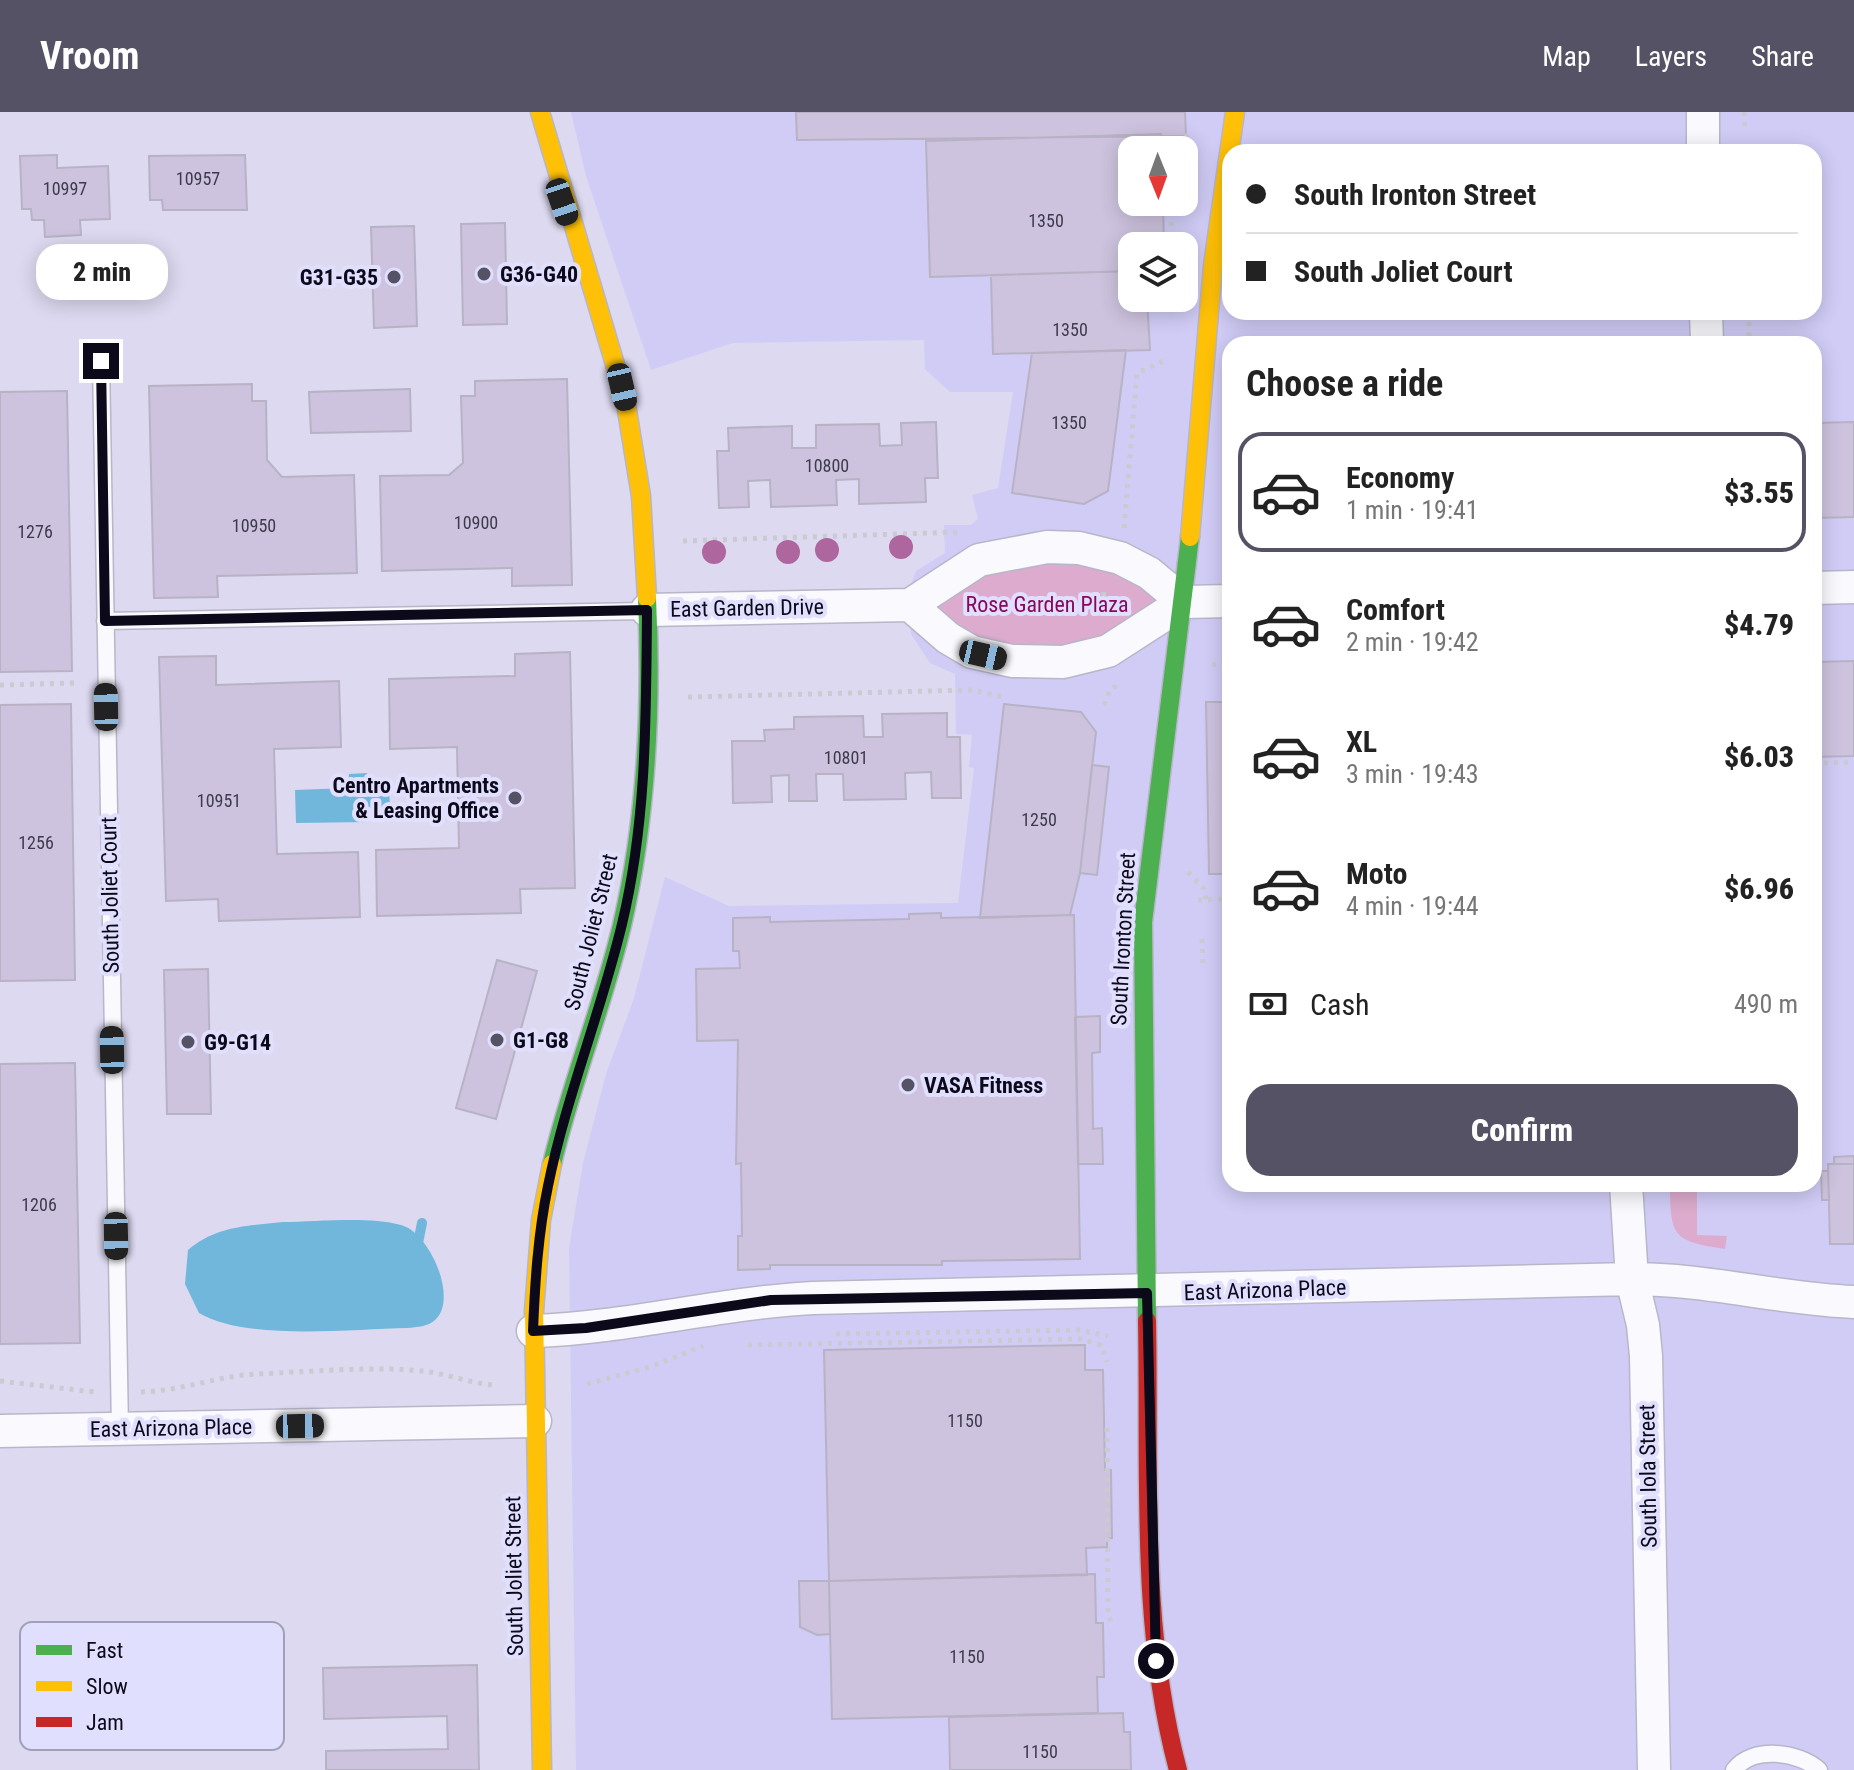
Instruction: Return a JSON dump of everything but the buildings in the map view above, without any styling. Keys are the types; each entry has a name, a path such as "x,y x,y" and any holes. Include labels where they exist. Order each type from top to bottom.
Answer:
{"street":[{"name":"South Joliet Street","path":"540,112 562,202 608,334 630,421 641,491 647,610 645,754 635,855 622,925 548,1184 538,1249 533,1331 542,1770"},
{"name":"South Ironton Street","path":"1230,144 1235,112"},
{"path":"1703,112 1703,144"},
{"name":"South Ironton Street","path":"1178,1770 1162,1710 1153,1628 1141,979 1143,922 1171,679 1184,602 1213,265 1222,202"},
{"path":"1184,602 1149,573 1120,558 1079,548 1047,547 979,560 910,605 948,638 972,652 1012,661 1063,662 1108,651 1184,602 1222,601"},
{"path":"1822,588 1854,587"},
{"name":"East Garden Drive","path":"647,610 910,605"},
{"name":"South Iola Street","path":"1627,1192 1632,1279 1643,1325 1646,1356 1654,1770"},
{"name":"East Arizona Place","path":"533,1331 586,1328 771,1300 1632,1279 1683,1279 1791,1297 1854,1302"},
{"name":"East Arizona Place","path":"0,1431 535,1421"}],"lane":[{"name":"South Joliet Court","path":"101,361 120,1429"},
{"name":"East Garden Drive","path":"105,621 647,610"},
{"path":"1734,1770 1750,1759 1785,1755 1800,1757 1819,1770"}],"path":[{"path":"1744,112 1745,130"},
{"path":"1123,531 1137,373 1174,357"},
{"path":"682,541 975,532"},
{"path":"1203,668 1222,662"},
{"path":"0,685 77,683"},
{"path":"688,697 972,690 1007,698"},
{"path":"1822,763 1854,762"},
{"path":"1198,900 1222,899"},
{"path":"1202,939 1203,968"},
{"path":"823,1334 1094,1330 1115,1339"},
{"path":"748,1345 1081,1339 1101,1345 1107,1359 1107,1375"},
{"path":"587,1384 664,1363 707,1344"},
{"path":"0,1381 20,1381 74,1392 119,1392 183,1389 220,1378 254,1374 427,1371 500,1385"},
{"path":"1107,1421 1108,1614 1113,1628"}],"shaded area":[{"path":"571,112 1854,112 1854,1770 576,1770 569,1248 583,1163 606,1074 634,998 665,877 729,906 958,903 974,768 969,767 972,735 956,734 955,674 930,663 911,634 910,587 916,571 945,553 944,525 971,525 978,519 972,495 998,488 1013,392 950,392 925,369 924,340 733,343 651,370 586,176"}],"green space":[{"name":"Rose Garden Plaza","path":"1062,547 1184,602 1063,662 931,625 936,585"},
{"path":"1670,1192 1697,1192 1697,1235 1727,1236 1725,1249 1685,1239 1678,1234 1671,1216"}],"water":[{"path":"367,773 368,787 389,787 390,808 369,809 369,822 296,823 295,790 348,788 349,774"},
{"path":"373,1221 401,1225 411,1230 430,1252 437,1266 444,1296 442,1309 436,1319 422,1326 329,1331 243,1327 219,1322 199,1313 185,1284 188,1250 221,1232 283,1222"}],"waterway":[{"path":"417,1248 422,1223"}],"traffic: fast":[{"path":"1147,1321 1143,922 1190,537"},
{"path":"552,1164 622,925 637,844 648,722 647,598"}],"traffic: slow":[{"path":"540,112 625,398 641,496 647,598"},
{"path":"1230,144 1235,112"},
{"path":"1190,537 1213,265 1222,202"},
{"path":"542,1770 534,1311 541,1220 552,1164"}],"traffic: jam":[{"path":"1147,1321 1152,1604 1157,1660 1178,1770"}],"place":[{"name":"G36-G40","path":"484,274"},
{"name":"G31-G35","path":"394,277"},
{"name":"Centro Apartments & Leasing Office","path":"515,798"},
{"name":"G1-G8","path":"497,1040"},
{"name":"G9-G14","path":"188,1042"},
{"name":"VASA Fitness","path":"908,1085"}],"route":[{"path":"101,361 105,621 647,610 645,754 632,876 610,971 548,1184 536,1266 533,1331 586,1328 771,1300 1147,1293 1152,1610 1156,1661"}]}
